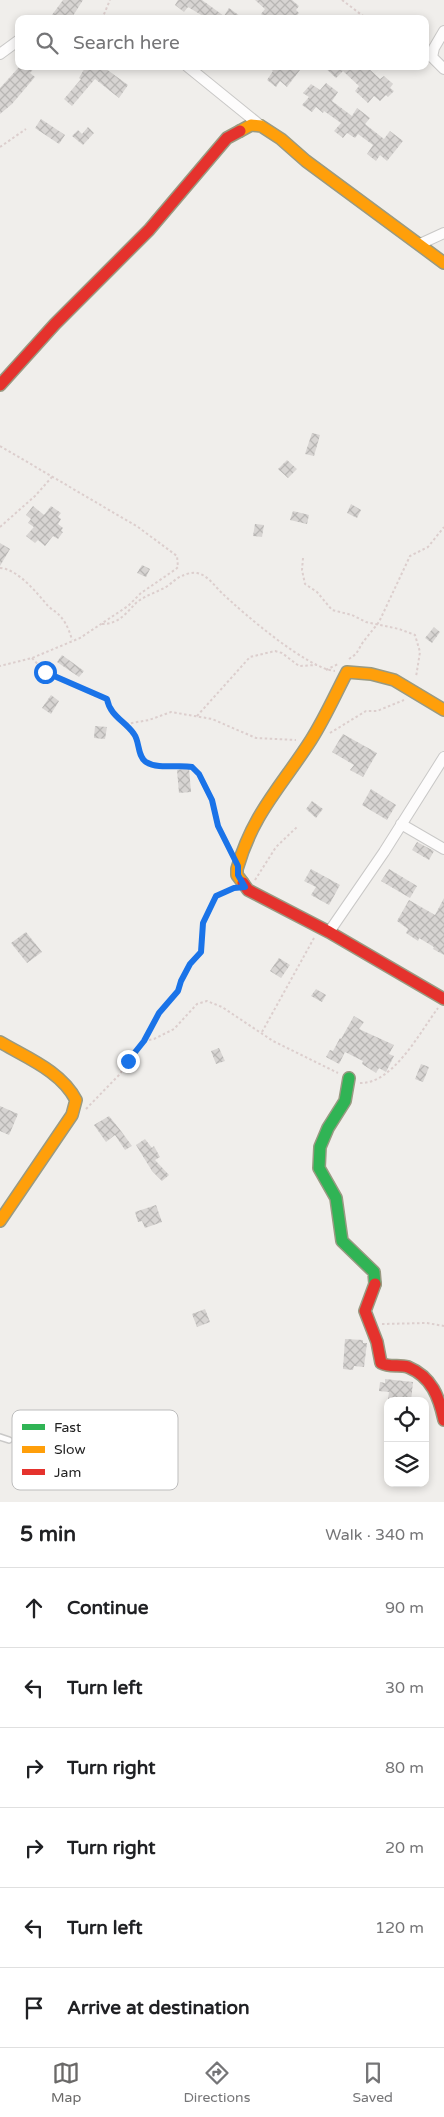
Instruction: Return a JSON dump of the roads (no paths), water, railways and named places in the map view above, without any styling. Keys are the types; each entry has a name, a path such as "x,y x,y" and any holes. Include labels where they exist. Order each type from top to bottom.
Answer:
{"street":[{"path":"444,31 434,48 432,57 444,69"},
{"path":"0,54 15,43"},
{"path":"191,70 306,161 444,263"},
{"path":"0,385 55,324 149,230 227,138 251,125 262,126"},
{"path":"420,244 444,233"},
{"path":"441,1003 325,930 247,889 238,875 238,866 248,830 331,707 347,672 383,676 398,681 444,710"},
{"path":"325,930 401,824 444,757"},
{"path":"401,824 444,849"},
{"path":"0,1042 48,1071 70,1089 76,1100 72,1115 0,1222"},
{"path":"349,1078 345,1100 328,1128 320,1147 318,1162 323,1176 336,1198 342,1240 374,1272 376,1278 366,1311 381,1363 386,1366 407,1366 428,1381 439,1399 444,1420"}],"lane":[{"path":"0,1436 9,1440"}]}
